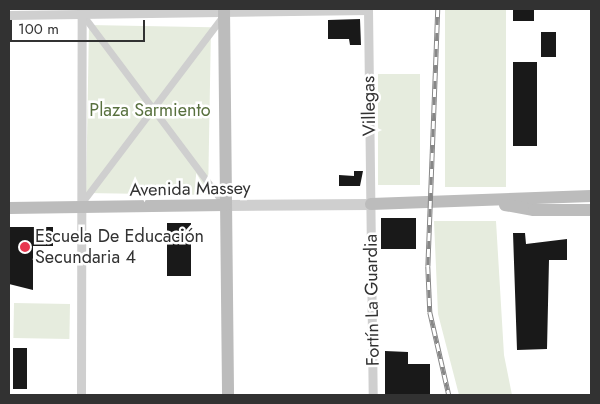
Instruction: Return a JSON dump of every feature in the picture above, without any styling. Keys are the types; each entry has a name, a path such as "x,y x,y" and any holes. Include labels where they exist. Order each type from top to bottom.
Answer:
{"main road":[{"path":"224,12 228,395"},
{"path":"371,204 495,203 591,196"},
{"path":"495,203 534,210 591,210"},
{"name":"Avenida Massey","path":"9,208 225,206"}],"street":[{"path":"9,15 82,11 368,10"},
{"name":"Villegas","path":"368,10 371,204"},
{"path":"82,11 152,110 225,206"},
{"path":"81,395 79,208 82,11"},
{"path":"79,208 224,12"},
{"name":"Avenida Massey","path":"225,206 371,204"},
{"name":"Fortín La Guardia","path":"371,204 373,395"}],"green space":[{"path":"445,9 506,9 506,187 445,187"},
{"name":"Plaza Sarmiento","path":"89,25 211,27 208,195 86,193"},
{"path":"378,74 420,74 420,185 378,185"},
{"path":"434,221 496,221 504,355 512,395 459,395 438,314"},
{"path":"14,303 70,304 69,339 13,338"}],"building":[{"path":"513,9 534,9 534,21 513,21"},
{"path":"360,19 361,45 350,45 349,39 328,39 328,20"},
{"path":"541,32 556,32 556,57 541,57"},
{"path":"513,62 537,62 537,146 513,146"},
{"path":"354,171 363,171 360,186 339,186 339,175 354,176"},
{"path":"381,218 416,218 416,249 381,249"},
{"path":"167,223 191,223 191,276 167,276"},
{"path":"9,227 53,227 53,246 33,246 33,290 9,284"},
{"path":"513,233 525,233 526,244 567,239 567,260 549,260 547,349 517,350"},
{"path":"13,348 27,348 27,389 13,389"},
{"path":"385,351 408,352 408,364 430,364 430,395 385,395"}],"railway":[{"path":"438,9 428,266 430,312 449,395"}],"place":[{"name":"Escuela De Educación Secundaria 4","path":"25,247"}]}
